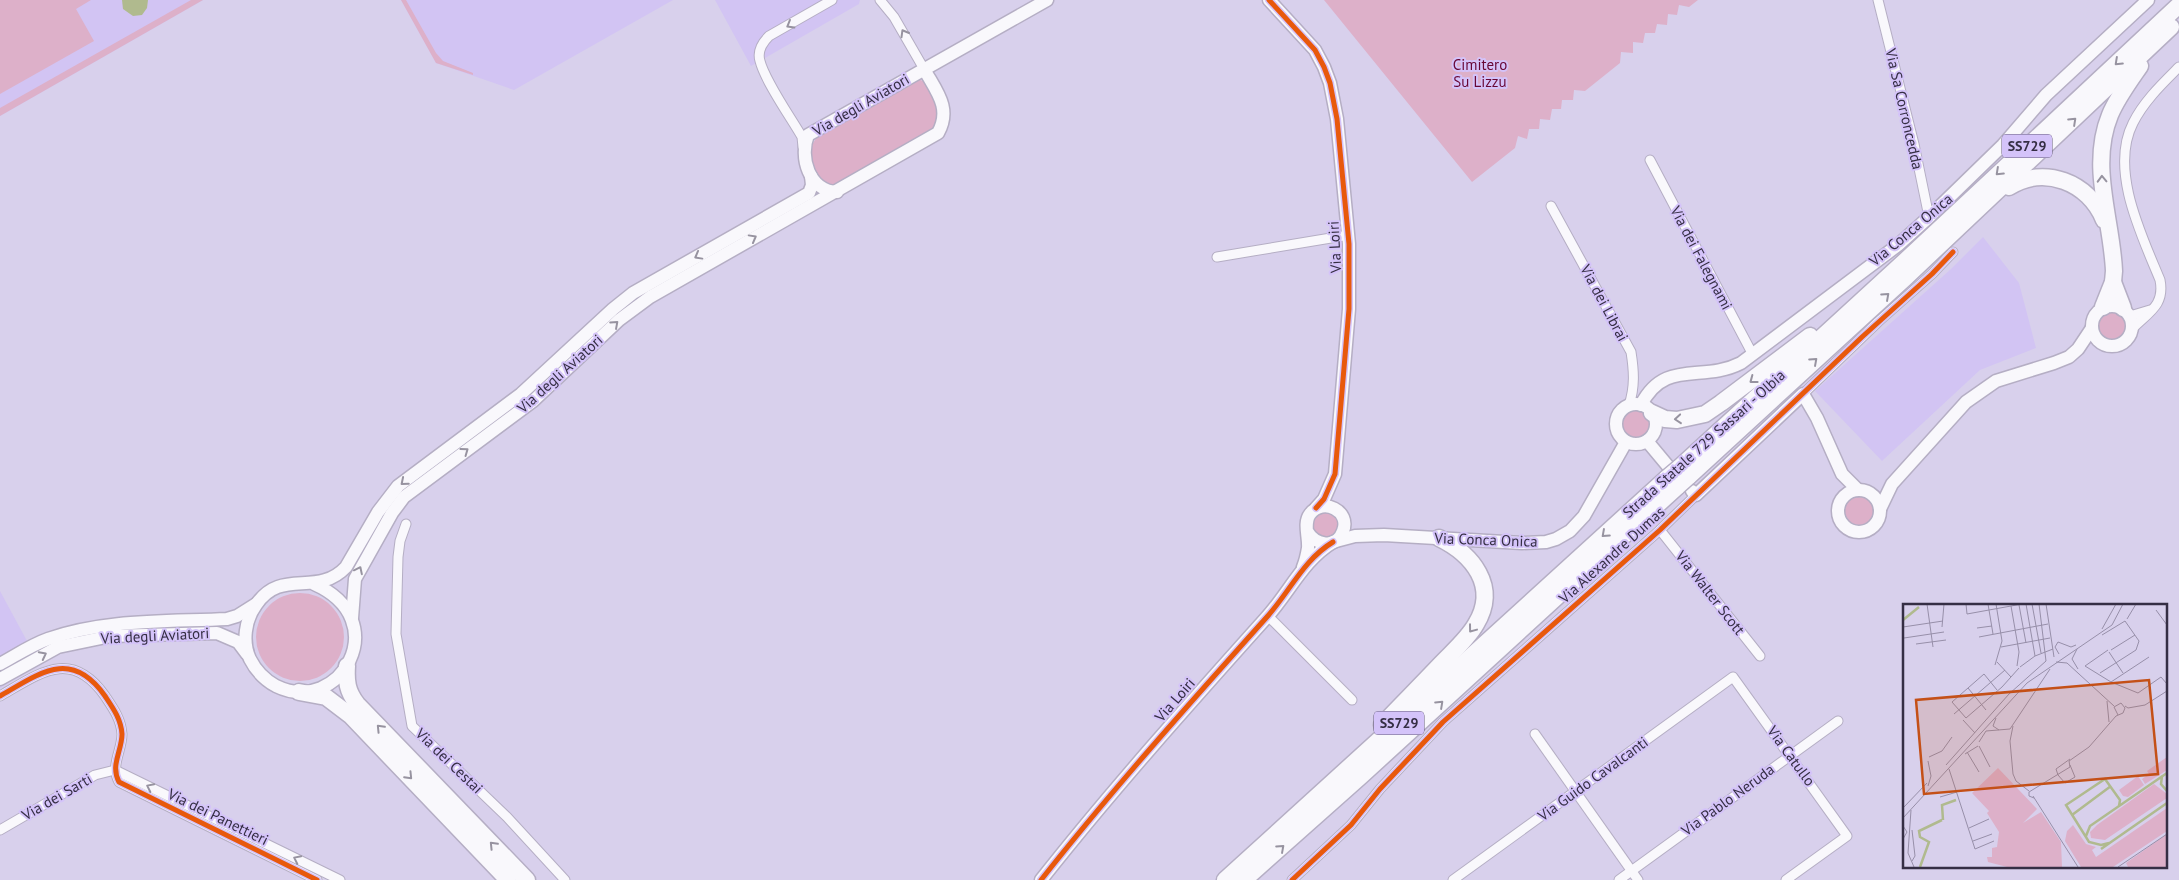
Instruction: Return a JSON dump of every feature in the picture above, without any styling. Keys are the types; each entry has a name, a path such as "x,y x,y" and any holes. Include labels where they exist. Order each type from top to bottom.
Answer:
{"highway":[{"name":"Strada Statale 729 Sassari - Olbia","path":"1225,880 1298,813 1681,480 1876,287 2179,5"},
{"name":"Strada Statale 729 Sassari - Olbia","path":"1244,880 1361,776 1681,480 1986,202 2179,20"},
{"path":"2103,307 2113,282 2113,259 2107,228 2102,165 2103,142 2109,116 2120,96 2160,38"},
{"path":"1986,202 2018,182 2034,177 2054,178 2072,183 2088,196 2100,210 2107,228"},
{"path":"2113,282 2128,317"},
{"path":"1641,408 1665,420 1677,420 1705,414 1876,287"},
{"path":"1298,813 1445,660 1476,624 1481,615 1484,593 1479,573 1466,554 1439,538"},
{"path":"347,666 346,682 357,704 527,880"},
{"path":"299,692 326,697 351,716 508,880"}],"street":[{"path":"804,152 802,137 765,73 760,60 760,52 763,43 769,36 832,0"},
{"path":"880,0 894,17 924,69"},
{"name":"Via degli Aviatori","path":"314,584 337,576 346,567 378,512 398,486 522,394 613,309 633,293 809,192 812,185 812,176 804,152 808,135 1046,0"},
{"name":"Via Loiri","path":"1269,0 1315,50 1330,83 1336,119 1348,235 1349,309 1335,474 1324,499 1316,508"},
{"name":"Via Sa Corroncedda","path":"1878,0 1914,144 1929,218"},
{"name":"Via Conca Onica","path":"1641,408 1650,389 1663,380 1692,374 1728,370 1753,355 1898,245 1929,218 2003,145 2046,95 2148,0"},
{"path":"2128,317 2153,309 2159,303 2162,292 2160,280 2128,195 2125,169 2127,147 2132,125 2140,111 2156,90 2179,67"},
{"name":"Via degli Aviatori","path":"352,618 355,579 392,513 404,497 533,401 634,308 700,268 938,133 945,118 944,110 924,69"},
{"name":"Via dei Falegnami","path":"1650,160 1753,355"},
{"path":"812,176 822,188 829,192 837,192"},
{"name":"Via dei Librai","path":"1551,206 1631,352 1634,371 1633,392 1641,408"},
{"path":"1218,257 1348,235"},
{"name":"Via Alexandre Dumas","path":"1292,880 1351,825 1380,789 1443,722 1660,530 1681,480 1803,394 1872,327 1932,274 1953,252"},
{"path":"1880,509 1892,484 1949,419 1980,391 1996,381 2014,374 2054,364 2069,357 2078,349 2092,328 2095,315 2103,307 2114,305 2128,317 2131,334 2123,343 2111,346 2103,344 2078,349"},
{"path":"2092,328 2095,336 2103,344"},
{"path":"1803,394 1817,418 1842,474 1843,498"},
{"path":"1641,408 1655,428 1647,440 1635,444 1626,442 1616,430 1616,420 1621,411 1641,408"},
{"path":"1647,440 1681,480"},
{"name":"Via Conca Onica","path":"1335,541 1355,536 1384,535 1522,543 1546,542 1556,539 1570,530 1584,516 1626,442"},
{"path":"1335,474 1336,498 1341,514 1344,528 1335,541 1322,544 1315,541 1307,531 1307,518 1316,508 1329,506 1341,514"},
{"path":"1842,474 1864,492 1876,498 1880,509 1880,515 1873,526 1868,530 1855,531 1849,529 1840,519 1839,506 1843,498 1851,492 1864,492 1892,484"},
{"name":"Via Conca Onica","path":"1341,514 1354,527 1384,535"},
{"name":"Via dei Cestai","path":"406,524 400,540 398,556 396,634 412,726 507,817 565,880"},
{"name":"Via Walter Scott","path":"1660,530 1760,656"},
{"name":"Via Loiri","path":"1303,569 1308,548 1307,531"},
{"name":"Via Loiri","path":"1041,880 1084,826 1219,669 1268,616 1303,569 1320,551 1335,541"},
{"path":"298,582 314,584 330,591 343,603 352,618 355,642 347,666 340,675 328,684 315,690 299,692 283,689 269,682 257,671 249,658 245,639 248,621 256,604 268,593 282,585 298,582"},
{"name":"Via degli Aviatori","path":"0,664 45,640 68,633 118,624 227,619 237,616 256,604"},
{"path":"1268,616 1352,700"},
{"name":"Via degli Aviatori","path":"0,679 58,647 111,636 217,632 238,642 249,658"},
{"path":"0,696 41,672 62,669 78,670 91,679 101,691 114,710 121,727 121,741 115,770"},
{"name":"Via Catullo","path":"1733,677 1847,836 1786,880"},
{"name":"Via Guido Cavalcanti","path":"1453,880 1733,677"},
{"name":"Via Pablo Neruda","path":"1619,880 1838,721"},
{"path":"1535,734 1638,880"},
{"name":"Via dei Sarti","path":"0,830 95,775 115,770"},
{"name":"Via dei Panettieri","path":"115,770 117,778 122,784 317,880"},
{"name":"Via dei Panettieri","path":"115,770 340,880"}],"shaded area":[{"path":"0,0 203,0 0,116"},
{"path":"122,0 148,0 147,8 142,15 133,16 123,9"},
{"path":"401,0 673,0 514,90 436,63"},
{"path":"715,0 860,0 859,4 751,66"},
{"path":"1983,237 2019,283 2036,348 1980,370 1882,461 1815,391 1951,269"},
{"path":"0,591 40,665 0,688"}],"green space":[{"path":"0,0 91,0 76,9 94,41 0,94"},
{"path":"191,0 203,0 0,116 0,108"},
{"path":"401,0 406,0 436,53 443,61 473,73 473,75 436,63"},
{"name":"Cimitero Su Lizzu","path":"1324,0 1698,0 1689,7 1679,5 1677,15 1668,14 1667,25 1657,24 1655,33 1645,33 1643,43 1633,42 1633,53 1621,52 1620,63 1585,91 1574,90 1573,100 1562,100 1561,109 1552,109 1550,120 1540,119 1539,129 1529,129 1527,139 1518,136 1515,148 1472,182"},
{"path":"918,79 925,82 940,112 934,129 835,186 831,187 825,182 812,164 811,150 818,136"},
{"path":"2112,311 2123,315 2127,326 2123,337 2112,341 2101,337 2097,326 2101,315"},
{"path":"1636,409 1642,410 1650,418 1650,430 1642,438 1636,439 1630,438 1622,430 1621,424 1622,418 1630,410"},
{"path":"1859,496 1865,497 1873,505 1873,517 1865,525 1859,526 1853,525 1845,517 1844,511 1845,505 1853,497"},
{"path":"1324,510 1337,516 1340,528 1329,540 1312,533 1311,518"},
{"path":"300,593 317,596 325,600 337,612 341,620 344,637 341,654 337,662 325,674 317,678 300,681 283,678 275,674 263,662 259,654 256,637 259,620 263,612 275,600 283,596"}],"cycle path":[{"path":"1269,0 1315,50 1330,83 1337,119 1349,244 1349,309 1335,474 1324,499 1316,508"},
{"path":"1292,880 1351,825 1380,789 1443,722 1660,530 1862,337 1932,274 1953,252"},
{"path":"1041,880 1123,780 1274,608 1305,567 1322,549 1333,542"},
{"path":"0,696 42,673 55,669 67,669 80,673 92,681 105,696 120,723 122,740 116,764 119,782 317,880"}]}
